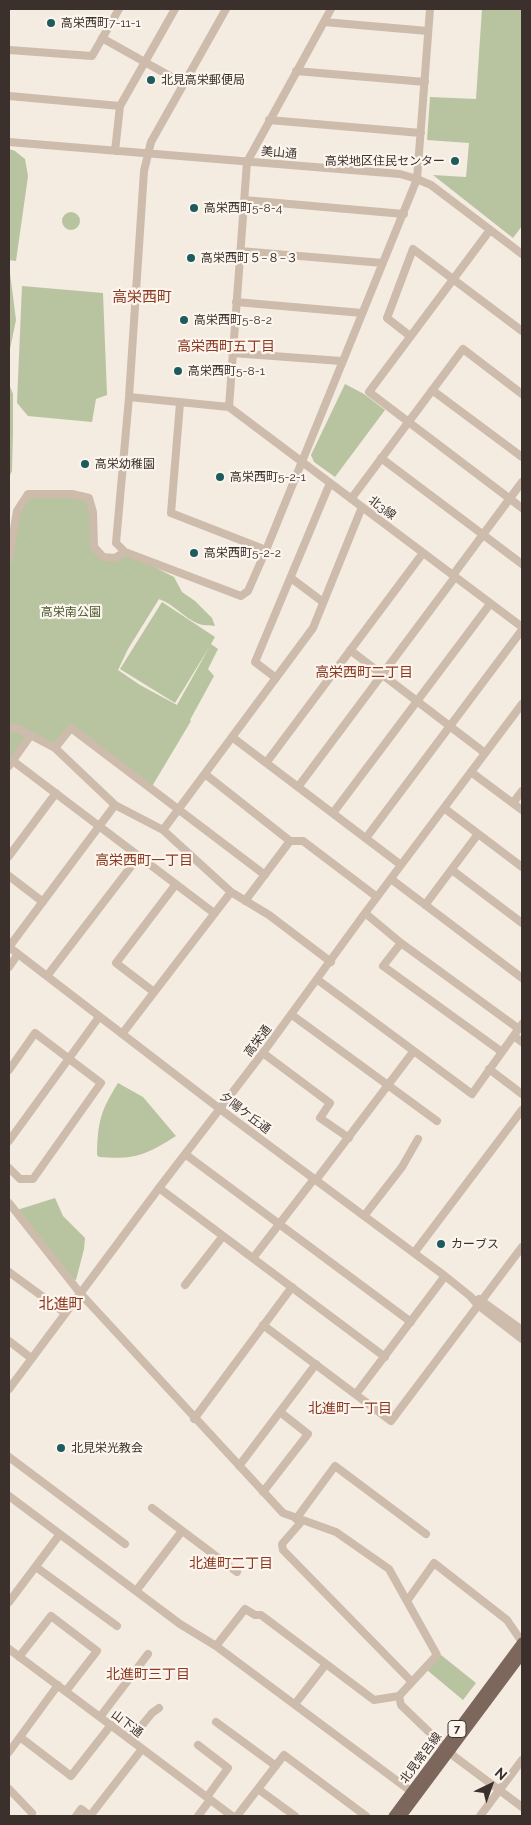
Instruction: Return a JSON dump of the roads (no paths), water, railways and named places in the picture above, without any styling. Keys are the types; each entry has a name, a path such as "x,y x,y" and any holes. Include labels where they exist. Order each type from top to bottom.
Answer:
{"main road":[{"name":"北見常呂線","path":"447,1750 522,1642"},
{"name":"北見常呂線","path":"393,1816 414,1794 522,1656"},
{"name":"北見常呂線","path":"402,1816 414,1794"}],"street":[{"path":"9,50 92,56 119,9"},
{"path":"115,151 120,106 175,9"},
{"path":"226,9 151,142 144,170 116,542 125,552 241,596 248,591 266,550 341,361 417,179 430,9"},
{"path":"128,397 229,407 247,162 332,9"},
{"path":"324,22 428,31"},
{"path":"102,38 184,84"},
{"path":"296,72 425,82"},
{"path":"9,96 120,106"},
{"path":"269,120 421,133"},
{"name":"美山通","path":"9,142 400,174 431,185 522,254"},
{"path":"244,200 404,214"},
{"path":"490,230 369,392 522,508"},
{"path":"410,336 387,318 413,249 522,331"},
{"path":"240,251 383,263"},
{"path":"236,302 362,313"},
{"path":"351,499 463,349 522,394"},
{"path":"232,353 341,361"},
{"path":"432,390 522,457"},
{"path":"180,403 171,513 266,550"},
{"name":"北3線","path":"229,407 522,628"},
{"path":"382,458 522,564"},
{"path":"298,787 522,482"},
{"path":"276,678 256,662 330,483"},
{"path":"9,559 17,511 28,494 72,494 89,498 93,512 94,547 103,557 115,558 125,552"},
{"path":"162,830 314,628 362,507"},
{"path":"266,763 423,553"},
{"path":"291,578 323,602"},
{"path":"333,813 490,604"},
{"path":"366,838 522,628"},
{"path":"350,650 486,753"},
{"name":"高栄通","path":"9,1389 159,1188 292,1015 365,913 522,704"},
{"path":"9,727 17,728 55,748 115,805 162,830 231,892 269,916 331,962"},
{"path":"55,748 71,728 265,875"},
{"path":"31,736 11,763 100,826 214,913"},
{"path":"232,737 402,865"},
{"path":"471,772 522,810"},
{"path":"205,774 290,841 303,841 377,897"},
{"path":"513,803 522,791"},
{"path":"9,856 56,794"},
{"path":"9,947 115,805"},
{"path":"444,808 522,867"},
{"path":"425,905 478,834"},
{"path":"245,901 290,841"},
{"path":"47,976 139,856"},
{"path":"452,870 522,923"},
{"path":"9,876 43,902"},
{"path":"391,879 521,973"},
{"path":"154,992 116,963 176,884"},
{"path":"122,1034 231,892"},
{"path":"365,913 401,943 518,1030 522,1042"},
{"path":"401,943 383,966 502,1052"},
{"name":"夕陽ケ丘通","path":"9,947 220,1109 470,1296 522,1330"},
{"path":"9,967 18,954"},
{"path":"318,980 472,1094 518,1030"},
{"path":"292,1015 437,1121"},
{"path":"9,1141 100,1017"},
{"path":"9,1070 35,1034 102,1082 33,1179 20,1179 9,1168"},
{"path":"253,1258 349,1138 413,1052"},
{"path":"263,1053 330,1103 320,1118 349,1138"},
{"path":"490,1069 522,1094"},
{"path":"414,1253 522,1110"},
{"path":"364,1216 402,1167 418,1139"},
{"path":"185,1154 411,1322"},
{"path":"159,1188 385,1357"},
{"path":"9,1203 80,1293 283,1514 336,1532 389,1569 437,1655 399,1696 374,1700 261,1615 255,1615 245,1610 216,1646"},
{"path":"185,1285 223,1236"},
{"path":"263,1326 391,1421 522,1248"},
{"path":"9,1272 65,1313"},
{"path":"356,1394 445,1276"},
{"path":"194,1419 292,1288"},
{"name":"夕陽ケ丘通","path":"480,1303 522,1339"},
{"path":"9,1341 31,1358"},
{"path":"239,1466 316,1364"},
{"path":"262,1492 308,1434 280,1412"},
{"path":"9,1457 125,1544"},
{"path":"412,1682 283,1550 282,1544 335,1466 426,1534"},
{"path":"9,1496 180,1624 216,1646 295,1704 414,1794"},
{"path":"152,1508 237,1572"},
{"path":"136,1591 182,1531"},
{"path":"9,1602 60,1534"},
{"path":"407,1601 434,1563 508,1620 522,1642"},
{"path":"36,1567 117,1626"},
{"path":"19,1657 51,1616 97,1651 66,1691"},
{"name":"山下通","path":"9,1649 232,1816"},
{"path":"100,1717 148,1654"},
{"path":"295,1704 326,1664"},
{"path":"9,1752 58,1685"},
{"path":"399,1696 401,1705 447,1750 522,1807"},
{"path":"130,1740 152,1713 159,1708"},
{"path":"216,1722 276,1766"},
{"path":"20,1737 71,1776 111,1725"},
{"path":"198,1745 228,1768 198,1816"},
{"path":"76,1816 81,1809 90,1816 142,1749"},
{"path":"237,1816 284,1756 366,1816"},
{"path":"480,1816 522,1760"},
{"path":"9,1789 32,1813"},
{"path":"258,1789 295,1816"}],"place":[{"name":"高栄西町7-11-1","path":"51,23"},
{"name":"北見高栄郵便局","path":"151,80"},
{"name":"高栄地区住民センター","path":"455,161"},
{"name":"高栄西町5-8-4","path":"194,208"},
{"name":"高栄西町５−８−３","path":"191,258"},
{"name":"高栄西町5-8-2","path":"184,320"},
{"name":"高栄西町5-8-1","path":"178,371"},
{"name":"高栄幼稚園","path":"85,464"},
{"name":"高栄西町5-2-1","path":"220,477"},
{"name":"高栄西町5-2-2","path":"194,553"},
{"name":"カーブス","path":"441,1244"},
{"name":"北見栄光教会","path":"61,1448"}],"district":[{"name":"高栄西町","path":"142,297"},
{"name":"高栄西町五丁目","path":"226,347"},
{"name":"高栄西町二丁目","path":"364,673"},
{"name":"高栄西町一丁目","path":"144,861"},
{"name":"北進町","path":"61,1304"},
{"name":"北進町一丁目","path":"350,1409"},
{"name":"北進町二丁目","path":"231,1564"},
{"name":"北進町三丁目","path":"148,1675"}],"park label":[{"name":"高栄南公園","path":"71,612"}]}
